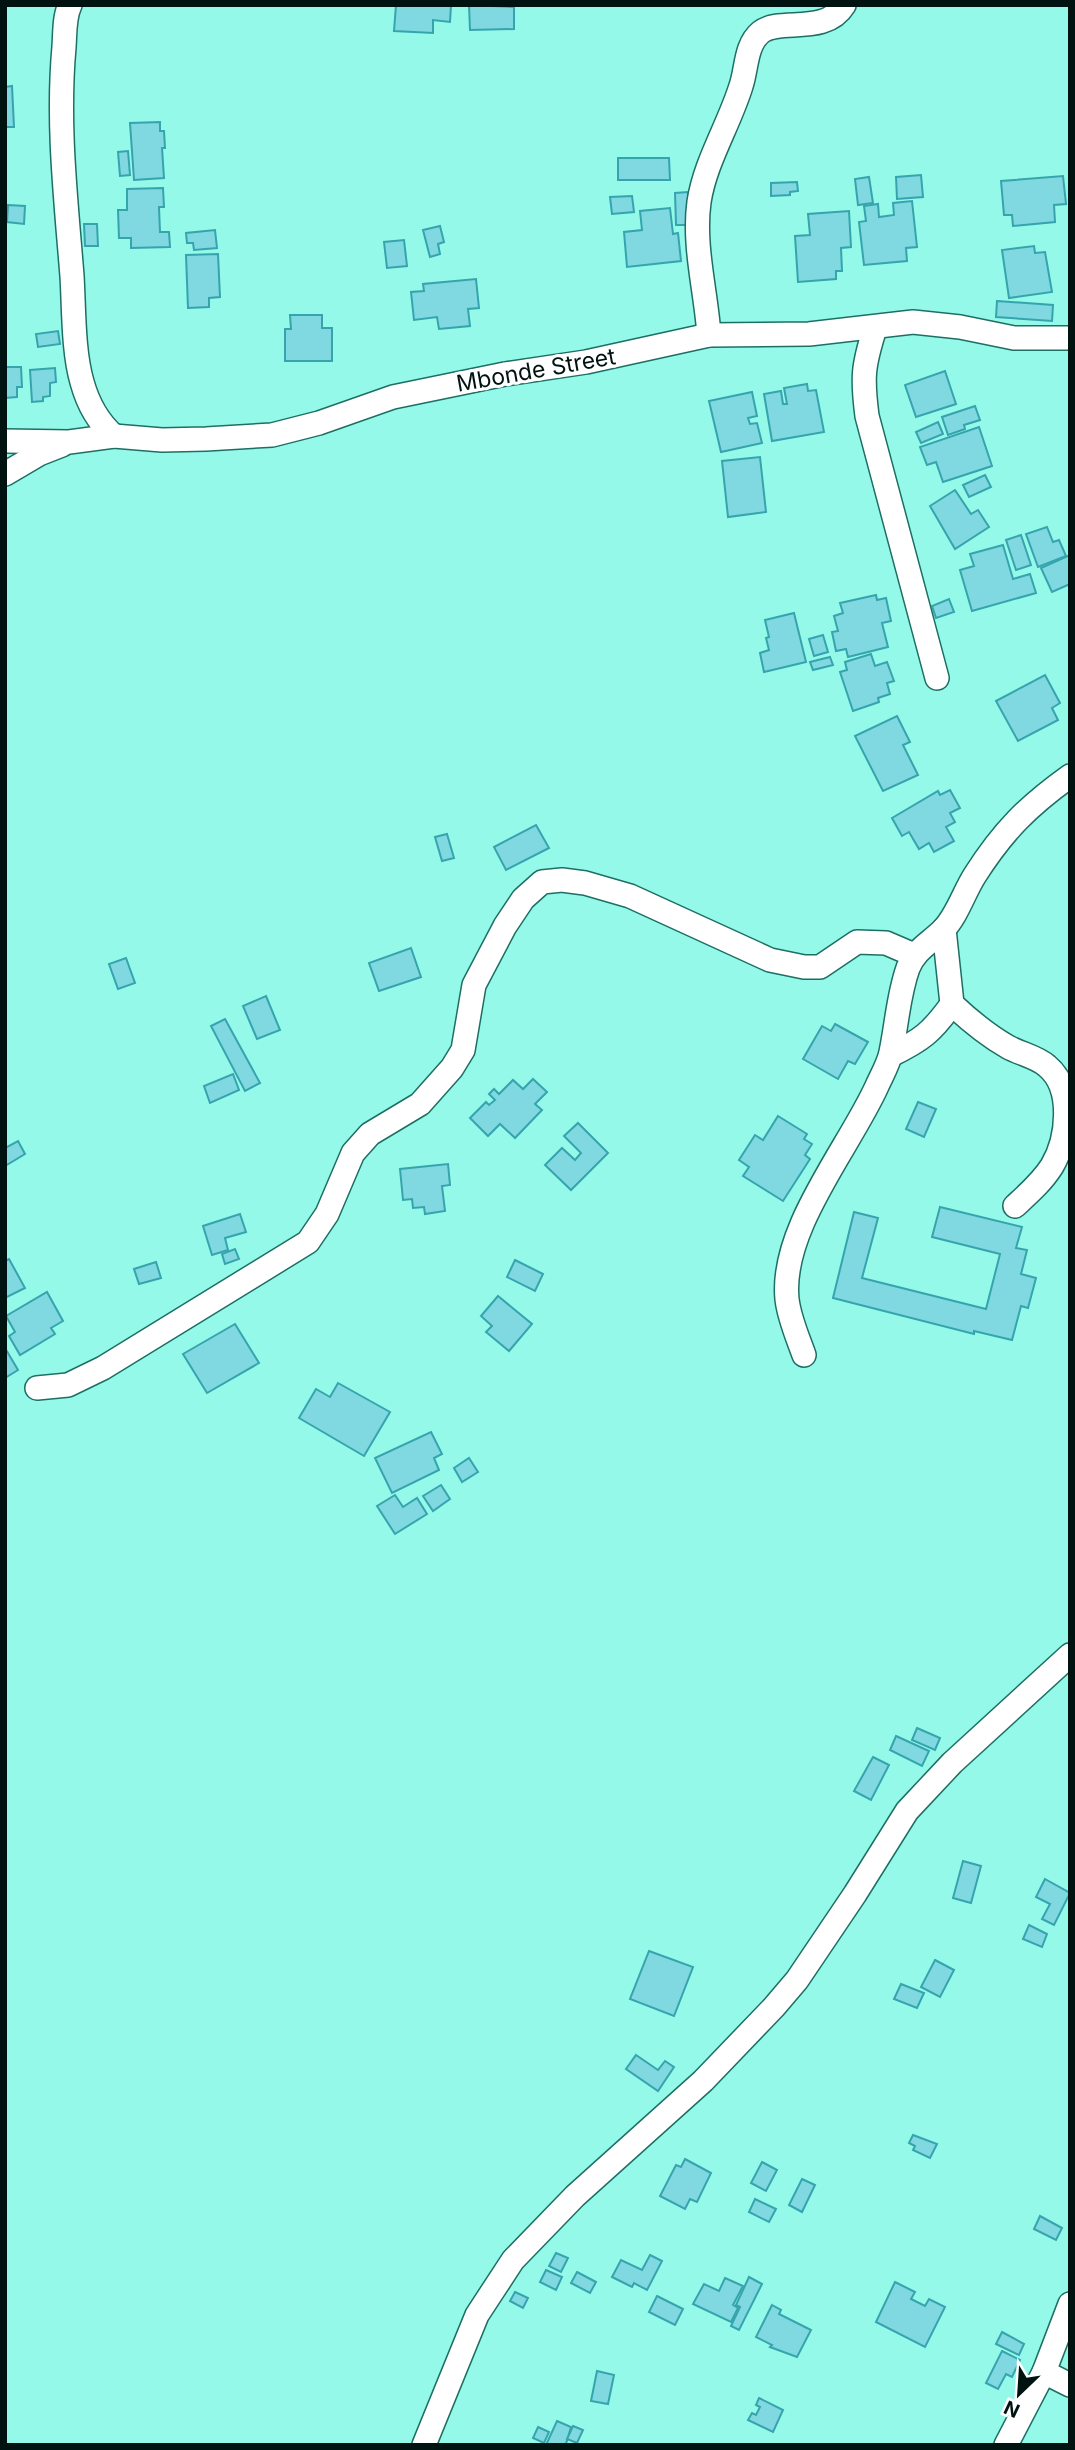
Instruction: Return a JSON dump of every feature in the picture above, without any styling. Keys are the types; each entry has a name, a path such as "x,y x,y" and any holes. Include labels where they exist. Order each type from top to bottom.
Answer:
{"street":[{"path":"70,5 66,15 62,66 61,135 76,338 81,379 89,404 101,424 114,436"},
{"path":"709,335 706,292 697,246 699,201 743,83 752,43 767,29 823,21 836,16 844,5"},
{"name":"Mbonde Street","path":"5,441 69,442 114,436 162,440 272,435 319,423 393,397 505,374 586,362 709,335 809,334 913,322 960,327 1014,338 1070,338"},
{"path":"875,328 862,379 867,416 937,678"},
{"path":"5,474 39,454 69,442"},
{"path":"804,1355 787,1300 789,1266 800,1228 866,1110 891,1055 895,1018 914,955 944,929 975,875 1012,823 1037,799 1070,775"},
{"path":"37,1388 68,1385 103,1368 308,1242 327,1214 353,1153 370,1134 420,1104 452,1068 463,1050 474,985 505,926 523,899 542,882 562,880 585,883 629,896 770,960 804,967 820,967 857,942 886,943 914,955"},
{"path":"944,929 952,1004 984,1033 1046,1064 1060,1080 1065,1103 1060,1146 1052,1166 1015,1206"},
{"path":"891,1055 920,1041 936,1026 952,1004"},
{"path":"424,2445 477,2315 513,2260 591,2181 703,2081 774,2007 797,1980 848,1905 907,1811 952,1763 1070,1655"},
{"path":"1006,2445 1044,2372 1070,2304"},
{"path":"1044,2372 1070,2385"}],"building":[{"path":"396,5 451,5 450,22 433,20 433,33 394,31"},
{"path":"469,5 514,7 514,29 470,30"},
{"path":"12,86 14,127 5,127 5,87"},
{"path":"160,122 160,131 164,131 164,178 134,180 130,123"},
{"path":"128,151 130,175 120,176 118,152"},
{"path":"618,158 669,158 670,180 618,180"},
{"path":"921,175 923,197 897,199 896,177"},
{"path":"1063,176 1066,204 1054,205 1055,222 1013,226 1012,215 1004,215 1001,181"},
{"path":"869,177 873,203 858,205 855,179"},
{"path":"797,182 798,191 790,192 790,195 771,196 771,183"},
{"path":"163,188 164,207 159,207 160,232 169,232 170,247 131,248 131,238 119,238 118,210 127,210 127,189"},
{"path":"688,192 688,225 676,225 675,193"},
{"path":"632,196 634,212 612,214 610,197"},
{"path":"912,201 917,247 906,248 907,261 864,265 859,222 866,221 864,206 878,204 879,217 894,215 893,203"},
{"path":"8,205 25,206 24,224 7,222"},
{"path":"670,208 673,234 678,233 681,261 627,267 624,232 642,230 640,211"},
{"path":"849,211 851,247 841,248 842,271 836,271 836,279 798,282 795,236 810,235 808,214"},
{"path":"84,224 97,224 98,246 85,246"},
{"path":"440,226 444,242 438,244 440,254 430,257 423,230"},
{"path":"215,230 217,248 194,250 193,243 187,243 186,233"},
{"path":"404,240 407,266 387,268 384,242"},
{"path":"1034,246 1035,253 1045,252 1052,292 1009,298 1002,250"},
{"path":"218,254 220,297 209,298 209,307 188,308 186,255"},
{"path":"476,279 479,308 468,309 470,326 439,329 437,317 414,320 411,292 424,291 423,284"},
{"path":"997,301 1053,305 1052,321 996,317"},
{"path":"290,315 322,315 322,328 332,328 332,361 285,361 285,329 291,329"},
{"path":"58,331 60,344 38,347 36,334"},
{"path":"5,361 6,367 21,367 22,387 17,387 17,397 5,398"},
{"path":"55,368 56,382 50,383 50,396 43,397 43,401 32,402 30,370"},
{"path":"945,371 956,404 916,417 905,385"},
{"path":"807,384 808,391 816,390 824,432 772,441 764,394 781,391 783,404 787,404 784,388"},
{"path":"752,392 757,416 748,418 750,424 757,423 762,443 721,452 709,401"},
{"path":"975,406 980,420 964,425 965,429 948,435 942,417"},
{"path":"938,422 943,434 921,443 916,432"},
{"path":"979,427 992,466 943,482 936,462 927,465 920,447"},
{"path":"760,457 766,512 728,517 722,461"},
{"path":"985,475 991,487 969,497 963,485"},
{"path":"955,490 971,514 978,510 989,527 955,549 930,506"},
{"path":"1047,527 1053,542 1059,540 1066,556 1038,567 1026,534"},
{"path":"1021,535 1031,565 1016,570 1006,540"},
{"path":"1003,545 1013,579 1030,574 1036,593 972,611 960,570 974,566 970,554"},
{"path":"1070,555 1070,584 1052,592 1041,568"},
{"path":"876,595 877,600 886,598 891,621 882,623 888,647 848,657 846,649 836,651 832,632 838,631 834,616 843,613 840,603"},
{"path":"949,599 954,612 936,618 932,606"},
{"path":"794,613 806,662 764,672 760,653 769,650 765,620"},
{"path":"823,635 828,652 814,656 809,639"},
{"path":"871,654 875,666 887,662 894,681 887,683 890,694 878,698 879,702 853,711 840,672 847,670 845,662"},
{"path":"830,657 833,665 813,670 810,662"},
{"path":"1045,675 1060,703 1052,708 1058,720 1018,741 996,701"},
{"path":"897,716 910,742 903,745 918,775 883,791 855,736"},
{"path":"950,790 960,808 950,813 955,822 946,827 954,841 934,852 929,843 919,849 909,832 902,836 892,818 938,791 940,795"},
{"path":"536,825 549,848 506,870 494,847"},
{"path":"447,834 454,858 442,861 435,837"},
{"path":"411,948 421,977 379,991 369,963"},
{"path":"126,958 135,983 118,989 109,964"},
{"path":"266,996 280,1030 257,1039 243,1006"},
{"path":"225,1019 260,1083 245,1091 211,1026"},
{"path":"835,1024 868,1042 855,1064 848,1061 838,1079 803,1059 822,1026 831,1031"},
{"path":"233,1074 239,1090 210,1103 204,1086"},
{"path":"533,1079 547,1092 535,1104 542,1110 515,1138 500,1124 488,1136 470,1118 486,1102 489,1105 495,1100 489,1094 494,1089 499,1094 513,1080 523,1089"},
{"path":"918,1102 936,1109 924,1137 906,1129"},
{"path":"778,1116 807,1134 804,1139 812,1144 805,1155 810,1159 783,1201 743,1176 749,1167 739,1160 755,1135 763,1140"},
{"path":"578,1123 608,1153 571,1190 545,1165 562,1148 575,1160 581,1153 564,1136"},
{"path":"18,1141 25,1154 5,1166 5,1148"},
{"path":"448,1164 450,1185 442,1186 445,1211 425,1214 424,1207 413,1208 412,1199 403,1200 400,1169"},
{"path":"940,1207 1022,1227 1016,1248 1027,1250 1021,1274 1036,1278 1028,1308 1021,1306 1012,1340 974,1331 974,1334 833,1298 854,1212 878,1218 862,1278 986,1309 1000,1254 932,1237"},
{"path":"240,1214 246,1232 225,1238 228,1250 212,1255 203,1226"},
{"path":"235,1249 239,1259 225,1264 222,1254"},
{"path":"9,1259 25,1288 5,1298 5,1261"},
{"path":"515,1260 543,1274 535,1291 507,1277"},
{"path":"156,1262 161,1278 139,1284 134,1269"},
{"path":"47,1292 63,1321 51,1328 55,1334 20,1355 9,1336 15,1332 6,1316"},
{"path":"498,1296 532,1324 509,1351 486,1332 492,1326 481,1316"},
{"path":"235,1324 259,1363 207,1393 183,1354"},
{"path":"5,1348 18,1370 5,1378"},
{"path":"338,1383 390,1412 364,1456 299,1418 316,1389 330,1397"},
{"path":"431,1432 442,1454 434,1458 439,1470 392,1493 375,1458"},
{"path":"469,1458 478,1472 462,1482 454,1468"},
{"path":"441,1485 450,1499 433,1511 423,1496"},
{"path":"395,1495 403,1507 417,1498 427,1514 395,1534 377,1506"},
{"path":"917,1728 940,1738 935,1750 912,1740"},
{"path":"896,1736 929,1751 922,1766 890,1750"},
{"path":"873,1757 889,1765 871,1800 854,1791"},
{"path":"963,1861 981,1866 971,1903 953,1898"},
{"path":"1045,1879 1070,1893 1054,1925 1042,1919 1050,1904 1036,1897"},
{"path":"1029,1925 1047,1934 1042,1947 1023,1939"},
{"path":"649,1951 693,1967 674,2016 630,1999"},
{"path":"935,1960 954,1970 940,1997 921,1987"},
{"path":"901,1984 924,1993 917,2008 894,1999"},
{"path":"636,2055 658,2070 665,2061 674,2067 658,2091 626,2069"},
{"path":"913,2135 937,2144 930,2158 913,2150 915,2146 909,2143"},
{"path":"685,2159 711,2173 697,2202 690,2199 685,2209 660,2196 676,2165 681,2167"},
{"path":"762,2162 777,2170 766,2191 751,2183"},
{"path":"802,2179 815,2185 802,2212 789,2205"},
{"path":"755,2199 776,2209 769,2222 749,2212"},
{"path":"1040,2216 1062,2228 1056,2240 1034,2229"},
{"path":"556,2253 568,2258 561,2272 549,2266"},
{"path":"650,2255 662,2261 647,2290 634,2283 632,2287 612,2277 621,2260 642,2270"},
{"path":"546,2270 562,2277 556,2290 540,2282"},
{"path":"577,2272 596,2282 590,2293 571,2283"},
{"path":"749,2277 762,2284 739,2330 731,2326 740,2307 736,2305"},
{"path":"725,2278 743,2286 733,2305 738,2308 731,2322 693,2304 704,2284 719,2291"},
{"path":"895,2282 915,2292 911,2299 925,2306 929,2299 945,2307 925,2347 876,2322"},
{"path":"515,2292 528,2298 523,2308 510,2301"},
{"path":"657,2296 683,2309 675,2325 649,2312"},
{"path":"772,2305 781,2310 779,2314 811,2330 797,2357 770,2347 772,2345 756,2337"},
{"path":"1002,2332 1024,2344 1019,2355 996,2344"},
{"path":"1002,2351 1020,2360 1012,2377 1006,2374 998,2389 986,2383"},
{"path":"597,2371 614,2375 608,2404 591,2401"},
{"path":"759,2398 783,2410 773,2432 748,2420 752,2413 756,2415 760,2407 756,2405"},
{"path":"557,2421 571,2427 567,2441 565,2445 546,2445"},
{"path":"573,2426 583,2430 577,2443 567,2439"},
{"path":"538,2427 549,2432 544,2443 533,2438"}]}
